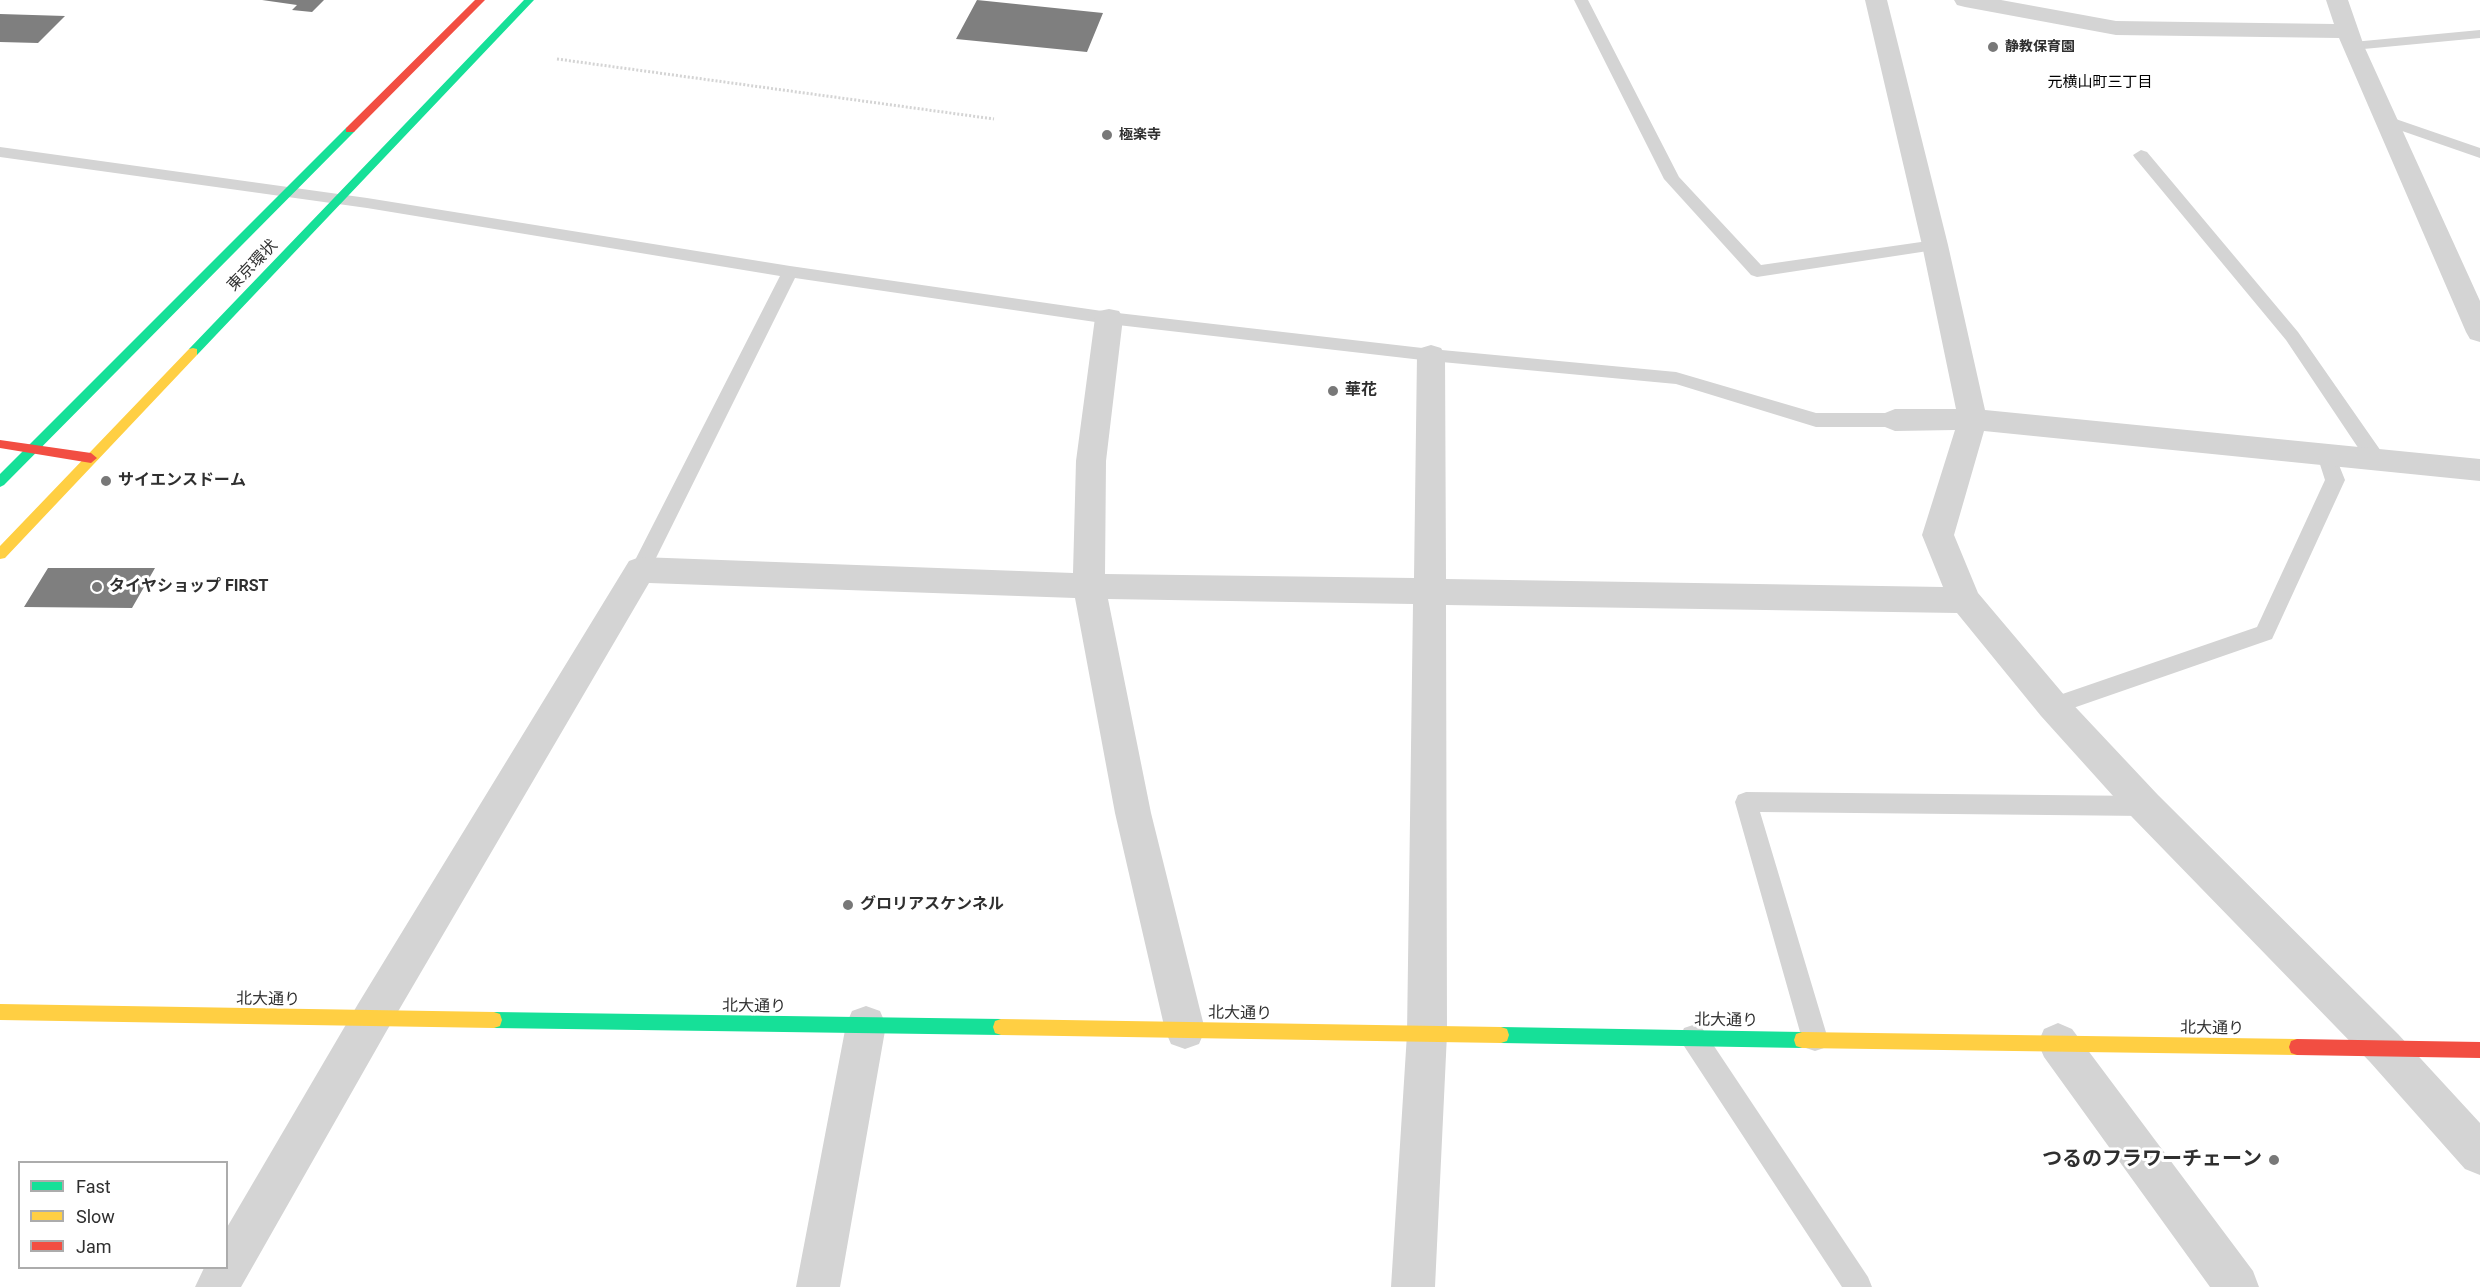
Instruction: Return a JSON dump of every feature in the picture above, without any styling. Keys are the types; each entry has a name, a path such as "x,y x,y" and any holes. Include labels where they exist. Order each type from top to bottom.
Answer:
{"main road":[{"name":"東京環状","path":"0,482 480,0"},
{"name":"東京環状","path":"0,554 529,0"},
{"path":"0,444 91,458"},
{"name":"北大通り","path":"0,1012 2480,1050"}],"street":[{"path":"1876,0 1935,245 1973,419 1938,535 1965,600 2053,706 2145,806 2384,1048 2480,1154"},
{"path":"1965,0 2116,28 2350,38"},
{"path":"2337,0 2350,38 2480,332"},
{"path":"1109,318 1091,462 1089,586 1133,813 1185,1030"},
{"path":"1413,1287 1427,1034 1431,355"},
{"path":"1895,420 1973,419 2480,470"},
{"path":"228,1268 372,1018 640,570 1089,586 1965,600"},
{"path":"818,1287 866,1025"},
{"path":"2058,1043 2237,1287"},
{"path":"217,1287 227,1269"}],"lane":[{"path":"1581,0 1672,179 1757,271 1935,245"},
{"path":"2350,38 2480,34"},
{"path":"2387,121 2480,153"},
{"path":"0,152 339,200 790,272 1109,318 1431,355 1676,378 1816,420 1895,420"},
{"path":"2142,155 2292,336 2376,459"},
{"path":"640,570 790,272"},
{"path":"2053,706 2265,633 2335,480 2326,454"},
{"path":"1815,1039 1746,802 2145,806"},
{"path":"1693,1037 1858,1287"}],"path":[{"path":"557,59 994,119"}],"building":[{"path":"262,0 324,0 312,12 292,10 297,5"},
{"path":"977,0 1103,13 1087,52 956,39"},
{"path":"0,14 65,16 38,43 0,42"},
{"path":"48,568 155,568 132,608 24,607"}],"traffic: fast":[{"path":"193,352 529,0"},
{"path":"0,482 350,130"},
{"path":"494,1020 1001,1027"},
{"path":"1501,1035 1802,1040"}],"traffic: slow":[{"path":"0,554 193,352"},
{"path":"0,1012 494,1020"},
{"path":"1001,1027 1501,1035"},
{"path":"1802,1040 2297,1047"}],"traffic: jam":[{"path":"350,130 480,0"},
{"path":"0,444 91,458"},
{"path":"2297,1047 2480,1050"}],"place":[{"name":"静教保育園","path":"1993,47"},
{"name":"極楽寺","path":"1107,135"},
{"name":"華花","path":"1333,391"},
{"name":"サイエンスドーム","path":"106,481"},
{"name":"タイヤショップ FIRST","path":"97,587"},
{"name":"グロリアスケンネル","path":"848,905"},
{"name":"つるのフラワーチェーン","path":"2274,1160"}],"district":[{"name":"元横山町三丁目","path":"2100,83"}]}
